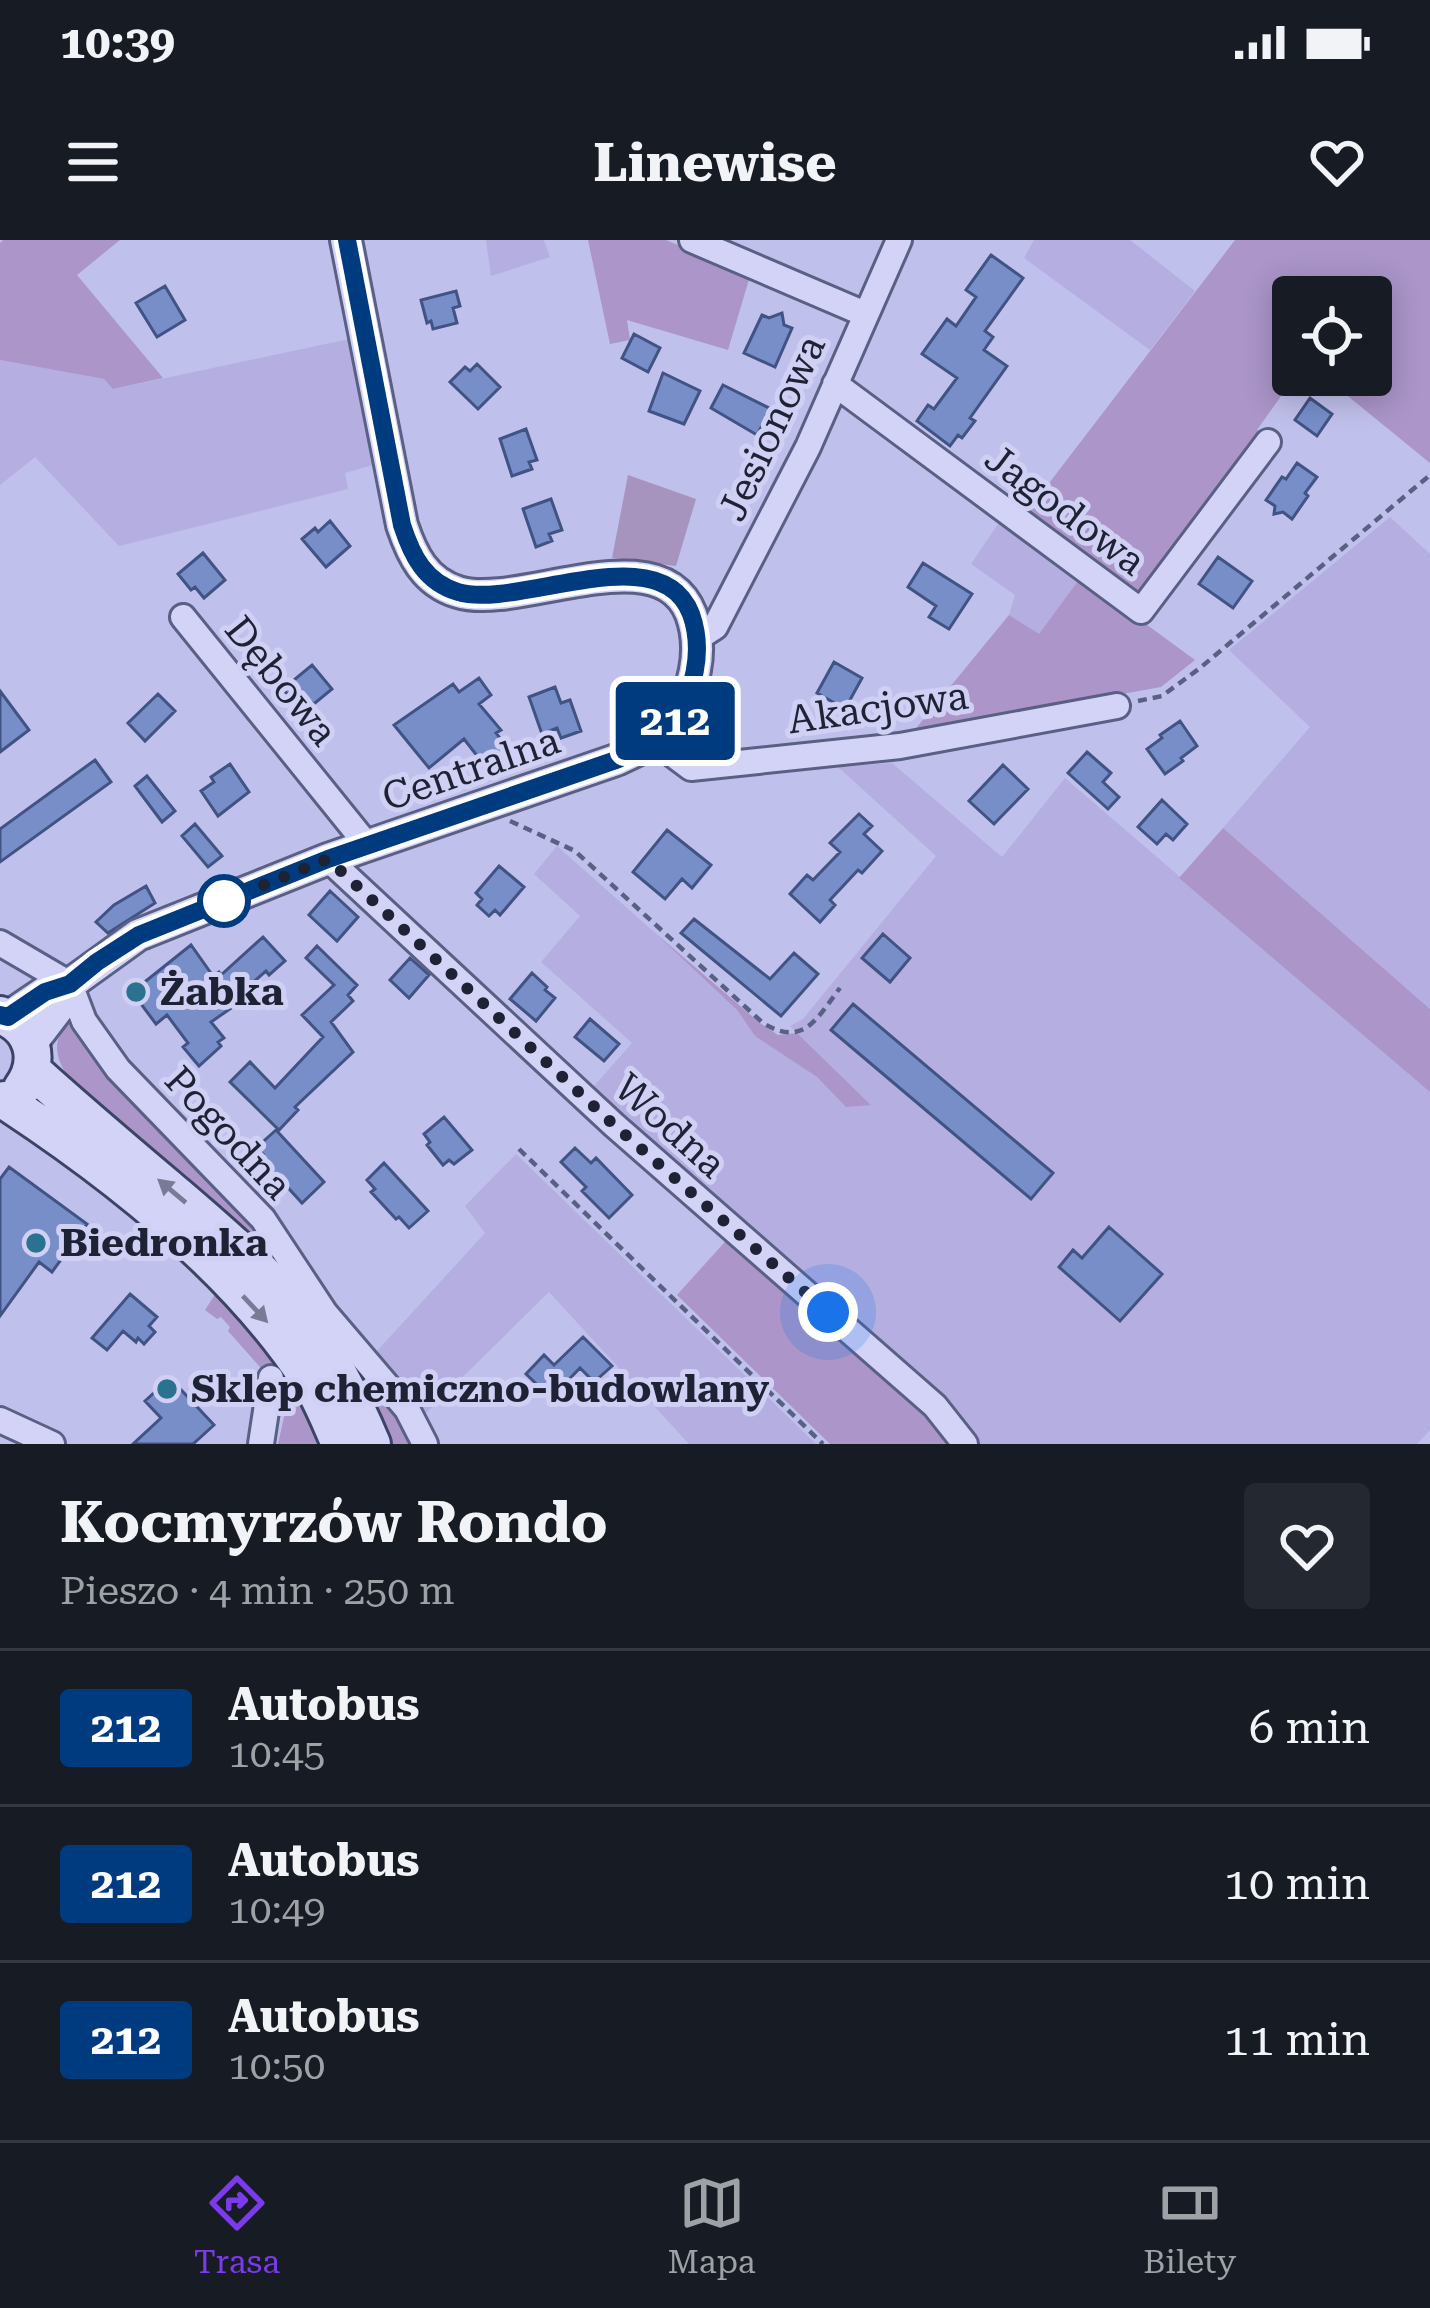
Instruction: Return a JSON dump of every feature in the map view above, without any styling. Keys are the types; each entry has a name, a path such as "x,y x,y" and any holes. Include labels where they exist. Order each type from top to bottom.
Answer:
{"main road":[{"path":"2,1101 19,1092 18,1036"},
{"path":"18,1036 279,1290 331,1361 372,1444"},
{"path":"2,1101 48,1129 116,1182 222,1273 274,1329 311,1383 340,1444"}],"street":[{"path":"346,240 409,546 426,573 452,591 481,597 600,577 658,582 673,589 686,603 698,638 696,670 683,709 656,742"},
{"path":"692,240 865,314"},
{"name":"Jesionowa","path":"698,638 715,627 808,447 899,240"},
{"name":"Jagodowa","path":"835,384 1141,610 1268,442"},
{"name":"Dębowa","path":"183,617 368,846"},
{"name":"Akacjowa","path":"656,742 691,768 900,746 1117,706"},
{"name":"Centralna","path":"18,1036 57,1010 70,984 139,935 328,859 656,742"},
{"name":"Wodna","path":"328,859 614,1125 935,1406 965,1444"},
{"path":"0,943 70,984"},
{"name":"Pogodna","path":"70,984 84,1021 118,1069 263,1219 325,1313 407,1409 424,1444"},
{"path":"261,1444 272,1378"},
{"path":"0,1420 52,1444"}],"path":[{"path":"1117,706 1162,696 1181,682 1430,475"},
{"path":"477,808 575,851 779,1033 802,1031 813,1024 840,988"},
{"path":"519,1149 823,1444"}],"shaded area":[{"path":"3,240 120,240 77,275 163,378 113,389 104,379 0,360"},
{"path":"486,240 544,240 550,257 491,276"},
{"path":"588,240 666,240 750,276 728,350 627,320 630,340 610,344"},
{"path":"1034,240 1130,240 1195,291 1150,350 1024,258"},
{"path":"1235,240 1430,240 1430,463 1348,396 1392,396 1392,276 1272,276 1272,396 1281,396 1257,430 1265,436 1137,599 1024,516"},
{"path":"354,338 376,464 345,473 348,489 119,546 35,457 0,485 0,360 104,379 114,389"},
{"path":"628,475 696,499 676,566 612,558"},
{"path":"1390,517 1430,554 1430,1009 1223,828 1310,727 1229,650"},
{"path":"1000,521 1078,581 1039,635 1009,615 1015,595 971,564"},
{"path":"1078,581 1195,660 1161,687 913,732 1009,615 1039,634"},
{"path":"892,763 1002,857 1065,778 1430,1092 1430,1430 1417,1444 961,1444 971,1430 587,1094 632,1043 541,962 580,916 534,874 557,846 737,1010 755,1036 817,1077 846,1107 870,1104 790,1026 803,1019 936,856 838,767"},
{"path":"1223,828 1430,1009 1430,1092 1179,878"},
{"path":"653,931 760,1023 778,1035 797,1033 871,1105 846,1107 817,1077 755,1036 737,1010"},
{"path":"77,1012 257,1221 419,1444 386,1444 78,1091 57,1051 61,1033"},
{"path":"516,1154 816,1444 689,1444 549,1292 422,1417 377,1351 485,1233 465,1206"},
{"path":"732,1234 961,1444 830,1444 677,1295"},
{"path":"218,1290 269,1346 325,1444 278,1444 286,1408 284,1394 221,1317 205,1310"}],"building":[{"path":"991,255 1023,278 985,331 993,337 984,350 1007,366 970,418 975,421 950,446 917,421 928,405 934,409 957,378 922,354 947,319 956,326 976,297 966,290"},
{"path":"165,286 185,320 157,337 136,303"},
{"path":"456,291 457,323 433,329 421,300"},
{"path":"782,313 784,325 792,328 775,367 744,353 762,315 769,318"},
{"path":"634,334 660,348 648,372 622,358"},
{"path":"477,364 500,387 478,409 450,382 465,367 470,371"},
{"path":"663,373 700,391 684,424 649,411"},
{"path":"723,385 771,409 757,435 711,408"},
{"path":"1310,398 1332,414 1317,436 1295,420"},
{"path":"526,429 537,460 529,462 532,469 512,476 500,439"},
{"path":"1297,463 1317,477 1292,519 1283,512 1274,514 1275,506 1266,500"},
{"path":"551,499 562,530 549,534 552,541 536,547 523,509"},
{"path":"330,521 350,546 326,567 302,539"},
{"path":"203,553 225,580 204,598 178,574"},
{"path":"1218,557 1252,581 1233,608 1199,584"},
{"path":"923,563 972,594 949,629 929,617 936,606 908,587"},
{"path":"834,662 862,678 845,709 817,693"},
{"path":"312,665 332,689 303,713 283,689"},
{"path":"479,678 491,695 479,704 501,730 496,733 506,746 498,763 493,759 485,766 464,739 429,768 394,725 453,684 459,692"},
{"path":"555,687 561,703 570,700 581,731 561,738 557,728 542,734 529,697"},
{"path":"0,691 29,730 0,752"},
{"path":"158,694 175,711 145,741 128,723"},
{"path":"1180,721 1197,746 1165,774 1147,749"},
{"path":"1087,752 1111,773 1103,782 1119,797 1108,809 1068,773"},
{"path":"95,760 111,782 0,862 0,829"},
{"path":"230,764 249,792 218,816 201,791"},
{"path":"1003,765 1028,789 994,824 969,801"},
{"path":"147,776 175,811 162,822 135,786"},
{"path":"1162,800 1187,824 1173,840 1166,834 1157,844 1138,827"},
{"path":"859,814 872,826 864,834 882,851 830,900 835,905 820,922 790,894 807,875 813,880 840,852 830,843"},
{"path":"195,824 222,856 208,867 182,836"},
{"path":"667,830 711,865 692,888 682,879 665,899 633,872"},
{"path":"499,866 524,887 500,915 495,910 489,916 477,905 482,899 476,893"},
{"path":"146,886 155,903 108,933 96,922 114,905"},
{"path":"330,891 358,917 337,941 309,915"},
{"path":"694,919 770,979 794,953 818,974 781,1016 681,933"},
{"path":"883,934 910,958 890,982 862,958"},
{"path":"263,937 285,961 269,975 266,971 236,997 240,1002 211,1022 224,1038 199,1066 167,1015 156,1024 132,992 191,945 213,976 221,975"},
{"path":"317,946 357,985 348,995 353,1001 331,1022 353,1052 295,1107 298,1110 279,1130 230,1082 250,1062 275,1088 323,1037 302,1015 334,985 306,958"},
{"path":"410,958 429,975 409,998 390,980"},
{"path":"532,973 555,998 536,1021 510,999"},
{"path":"853,1004 1053,1173 1031,1199 831,1030"},
{"path":"590,1019 619,1044 604,1061 575,1037"},
{"path":"444,1117 472,1150 454,1164 449,1160 443,1165 424,1134"},
{"path":"276,1130 324,1182 302,1203 256,1148"},
{"path":"575,1148 591,1163 596,1158 632,1195 609,1218 561,1162"},
{"path":"384,1163 428,1211 409,1228 371,1192 375,1189 367,1180"},
{"name":"Biedronka","path":"9,1167 87,1224 52,1272 39,1262 0,1316 0,1179"},
{"path":"1109,1227 1162,1274 1120,1321 1059,1267 1073,1250 1082,1258"},
{"path":"130,1294 157,1317 149,1326 155,1332 144,1344 123,1331 107,1350 92,1338"},
{"path":"583,1337 612,1366 594,1382 580,1368 551,1398 526,1374 544,1355 554,1365"},
{"path":"170,1378 214,1425 193,1444 133,1444 161,1418 145,1401"}],"bus line":[{"name":"212","path":"0,1015 8,1017 45,992 70,984 139,935 328,859 616,760 656,742 683,709 696,670 698,638 686,603 673,589 642,579 600,577 481,597 452,591 426,573 402,525 347,240"}],"place":[{"name":"Żabka","path":"136,992"},
{"name":"Biedronka","path":"36,1243"},
{"name":"Sklep chemiczno-budowlany","path":"167,1389"}],"route":[{"path":"224,901 214,905 328,859 614,1125 828,1312"}]}
